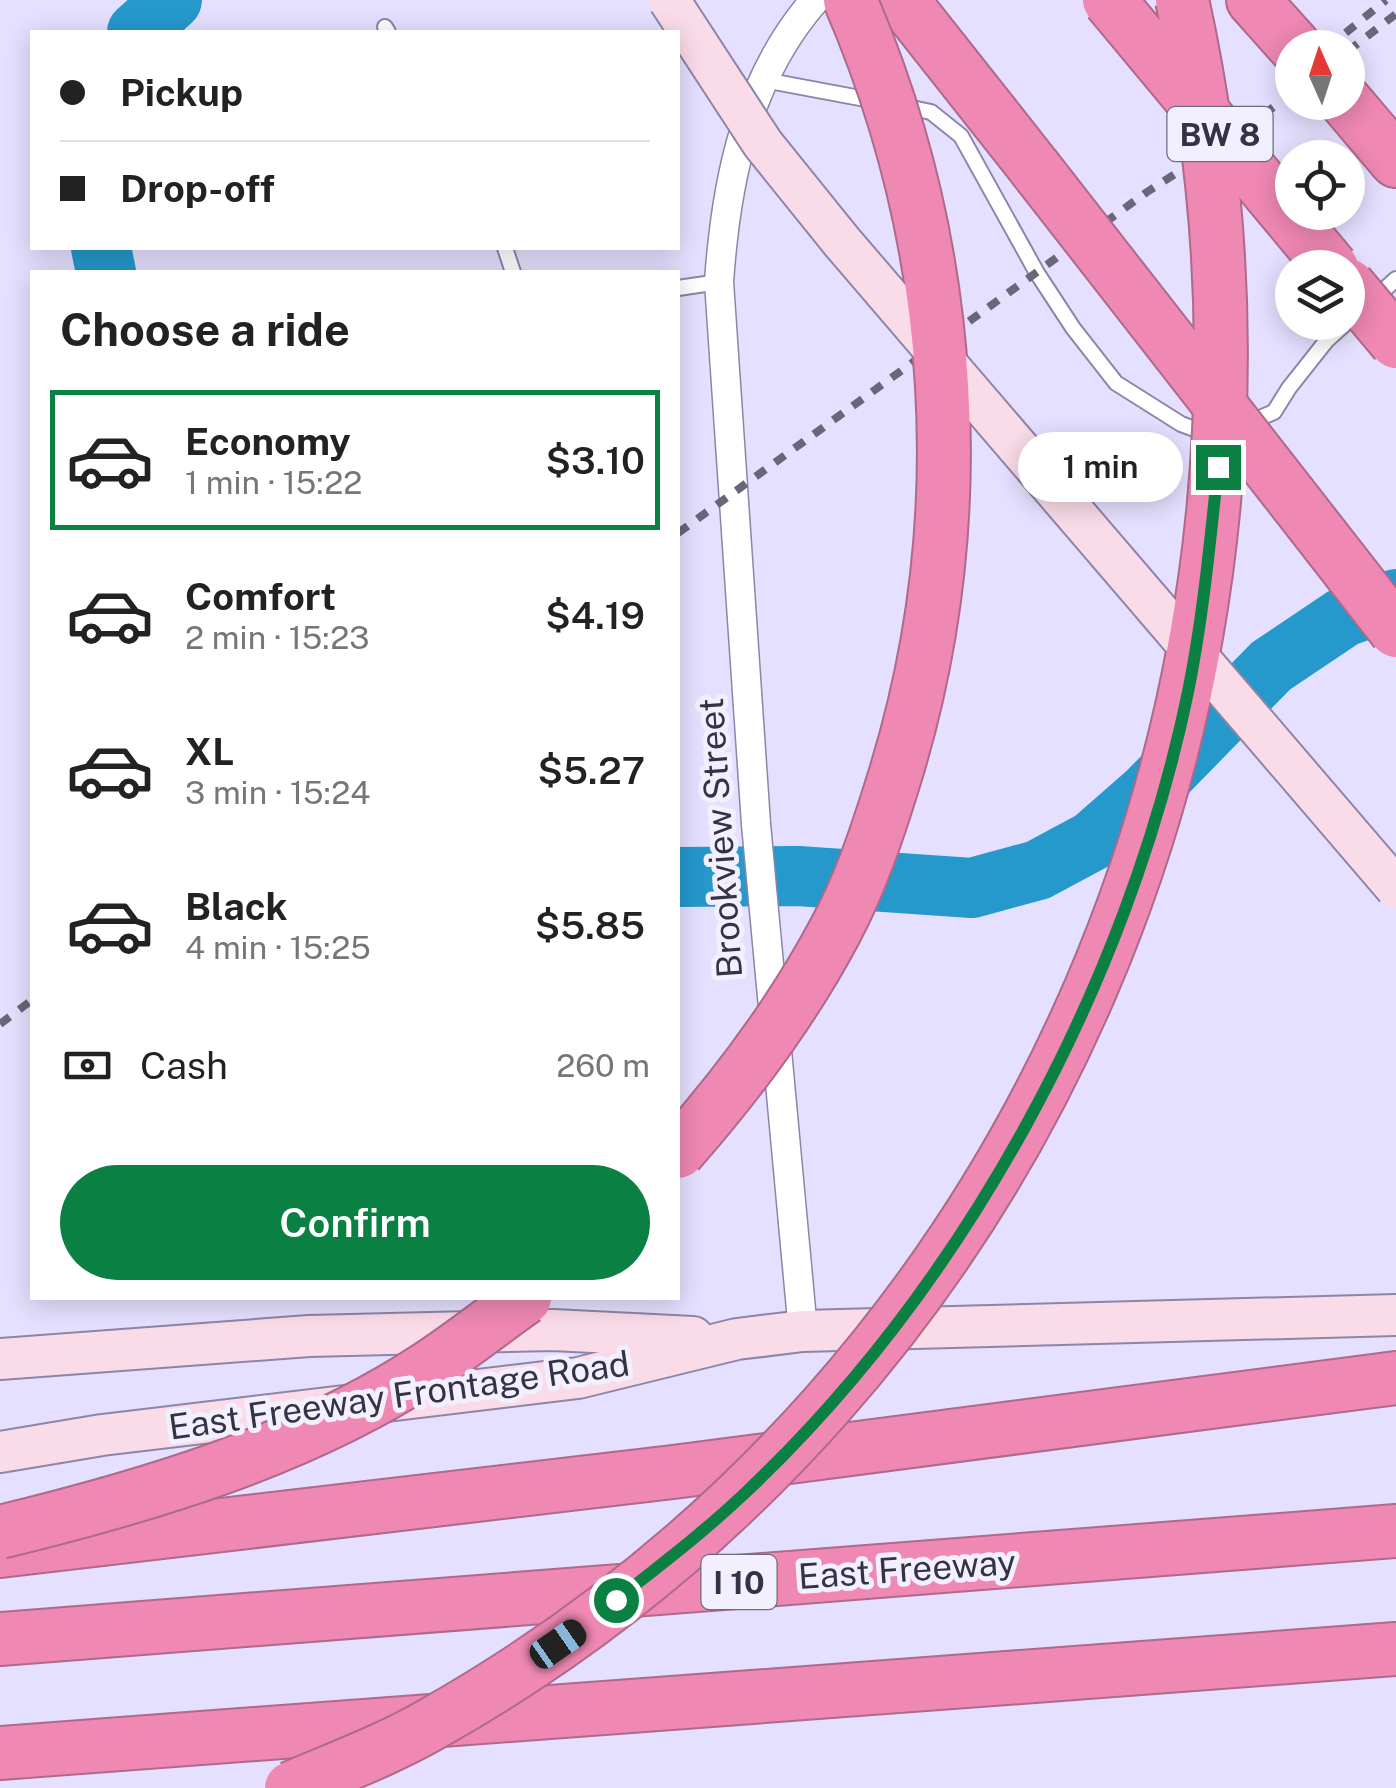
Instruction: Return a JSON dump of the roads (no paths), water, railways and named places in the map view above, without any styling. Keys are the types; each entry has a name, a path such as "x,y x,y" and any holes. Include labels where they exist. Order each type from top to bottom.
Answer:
{"highway":[{"path":"680,1150 726,1098 790,1010 837,928 864,865 903,750 931,624 942,502 943,416 937,317 928,253 900,135 850,0"},
{"path":"902,0 1396,631"},
{"name":"BW 8","path":"1110,0 1317,250"},
{"path":"291,1788 425,1728 492,1688 591,1621 743,1494 836,1395 932,1275 1052,1076 1112,936 1160,797 1188,693 1206,580 1218,467 1222,333 1219,245 1201,88 1182,0"},
{"path":"1253,0 1280,30"},
{"path":"1362,120 1396,160"},
{"path":"1365,306 1396,342"},
{"path":"0,1532 99,1508 211,1472 324,1424 425,1370 522,1300"},
{"path":"0,1551 673,1472 1396,1378"},
{"name":"East Freeway","path":"0,1639 1396,1531"},
{"path":"0,1753 1396,1648"}],"main road":[{"path":"669,0 764,144 842,242 1396,888"},
{"name":"East Freeway Frontage Road","path":"0,1452 102,1435 578,1378 737,1338 803,1331 1396,1315"},
{"path":"0,1359 308,1336 554,1330 737,1338"}],"street":[{"name":"Brookview Street","path":"803,1331 768,978 719,282 724,209 745,123 763,80 795,23 815,0"}],"lane":[{"path":"763,80 931,112 961,136 1072,328 1116,383 1181,424 1214,437 1274,412 1330,340"},
{"path":"1365,306 1396,279"},
{"path":"680,288 719,282"}],"waterway":[{"path":"139,30 172,0"},
{"path":"101,250 106,270"},
{"path":"680,877 798,876 972,888 1038,870 1092,841 1148,792 1271,666 1344,617 1396,599"}],"railway":[{"path":"1349,30 1386,0"},
{"path":"1365,38 1396,14"},
{"path":"680,532 1147,192 1275,106"},
{"path":"0,1024 30,1002"}]}
